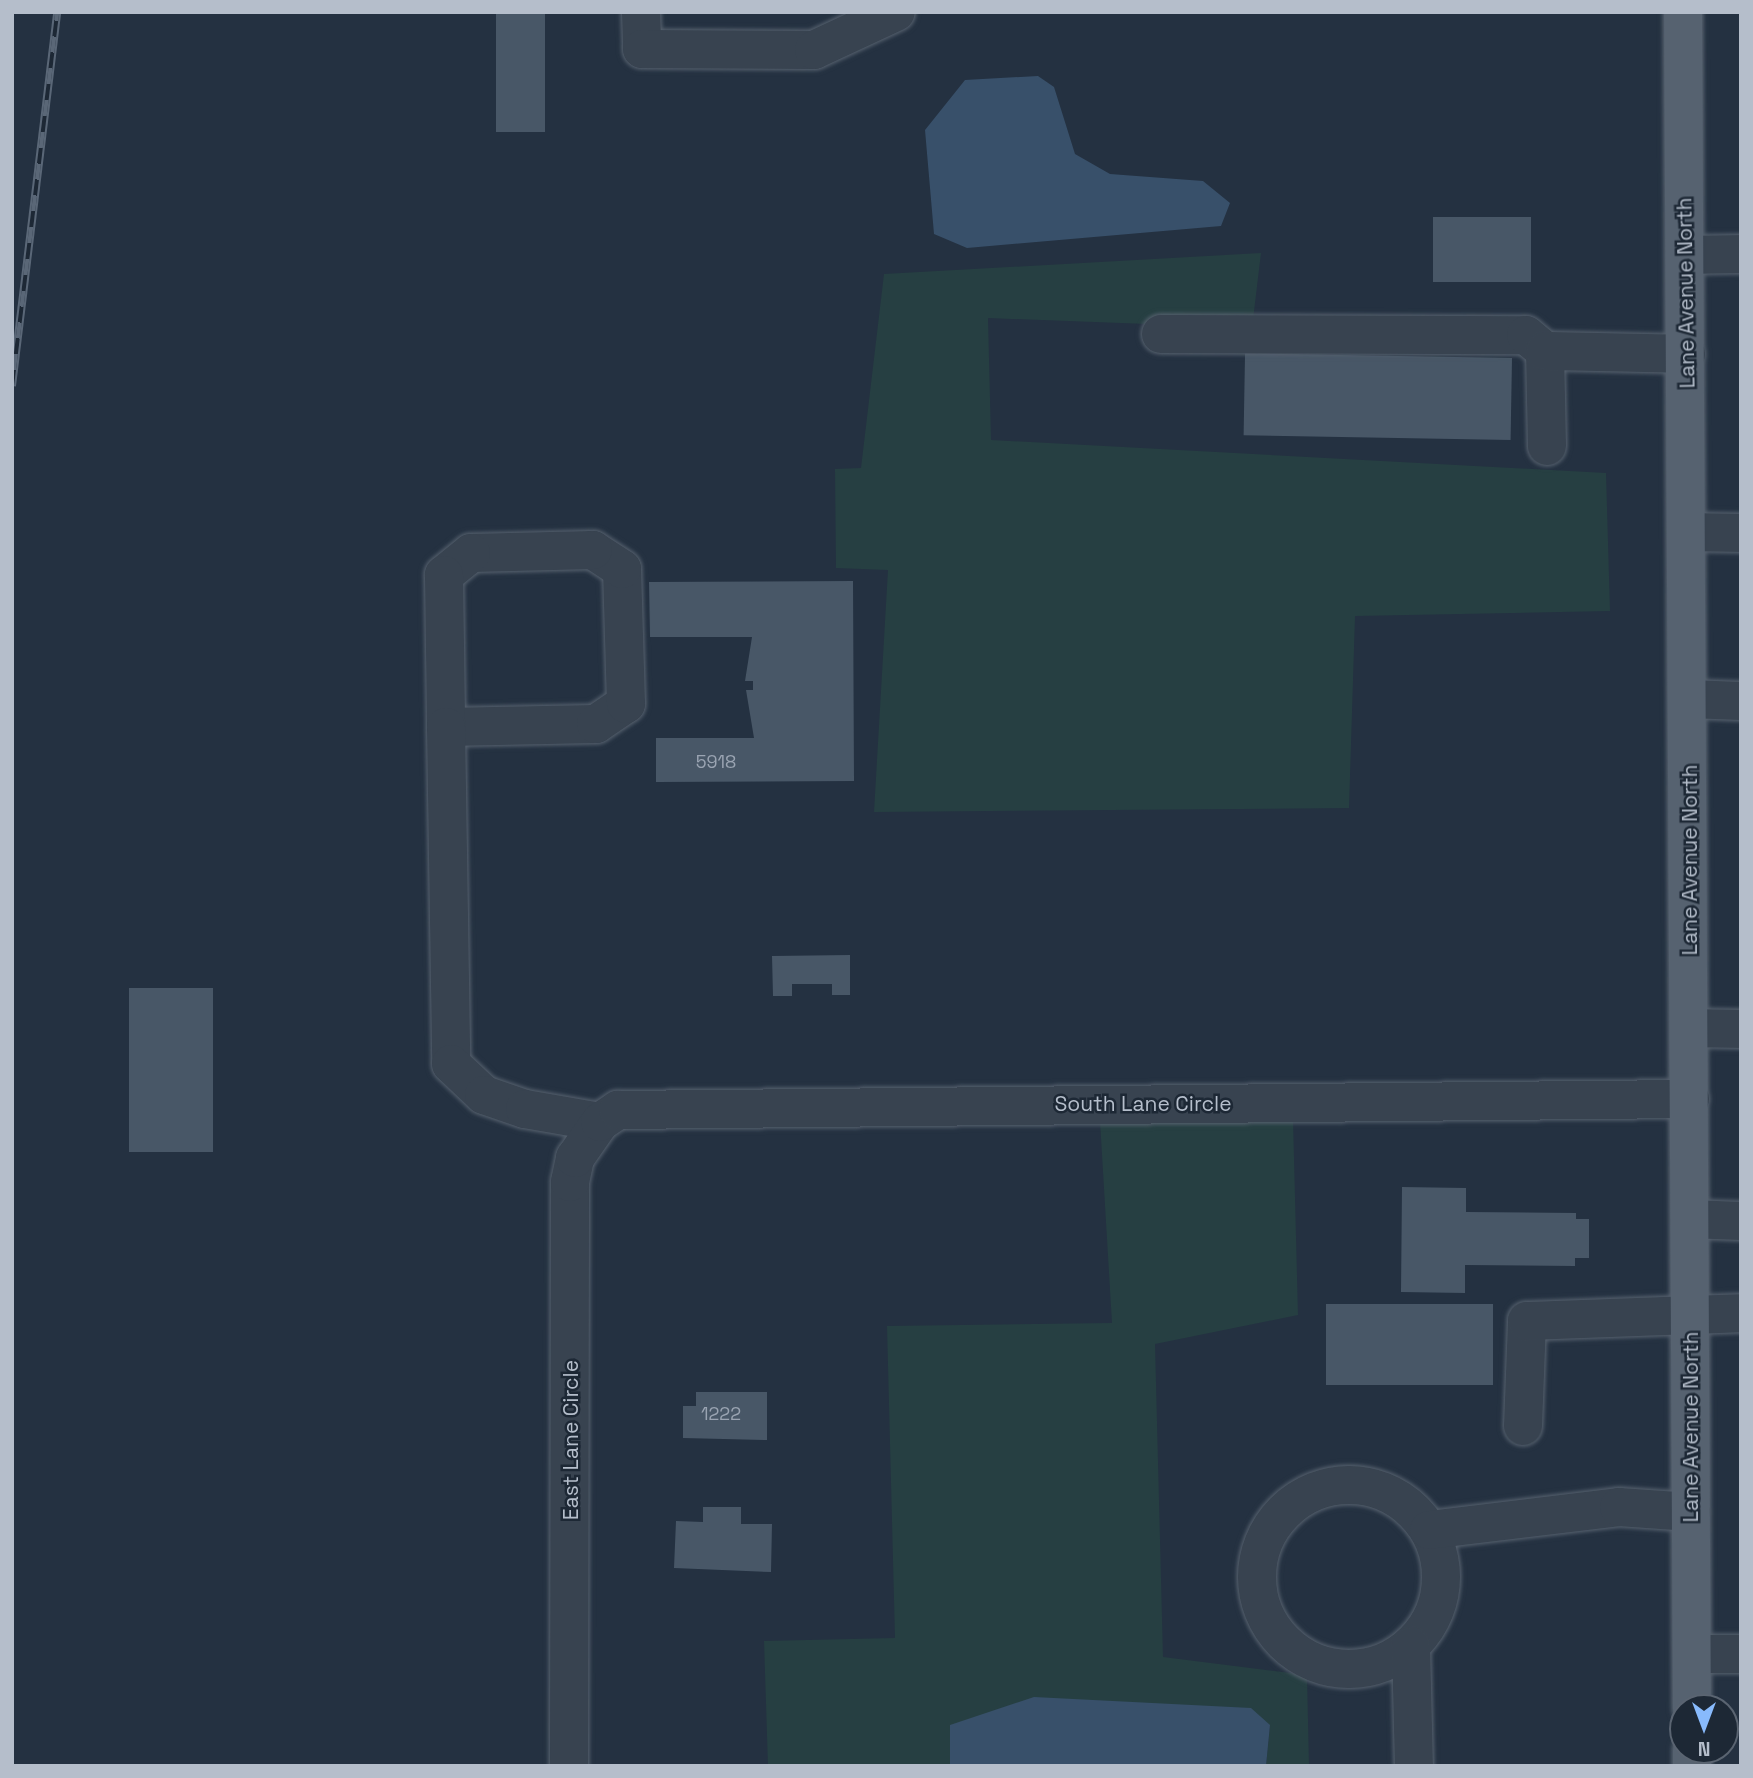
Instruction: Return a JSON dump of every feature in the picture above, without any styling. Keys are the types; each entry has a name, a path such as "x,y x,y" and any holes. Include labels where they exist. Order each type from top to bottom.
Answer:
{"main road":[{"name":"Lane Avenue North","path":"1683,12 1689,532 1692,1694"}],"street":[{"path":"641,12 642,49 774,50 814,50 896,12"},
{"path":"1685,255 1741,254"},
{"path":"1161,334 1526,335 1545,351 1686,354"},
{"path":"1545,351 1547,446"},
{"path":"1689,532 1741,533"},
{"path":"446,727 596,724 626,704 622,569 593,550 471,553 444,575 446,727 451,1064 484,1095 525,1109 600,1122"},
{"path":"1689,699 1741,701"},
{"path":"1690,1028 1741,1029"},
{"name":"South Lane Circle","path":"600,1122 618,1110 654,1105 1690,1099"},
{"name":"East Lane Circle","path":"569,1766 570,1182 575,1158 600,1122"},
{"path":"1690,1220 1741,1221"},
{"path":"1523,1426 1527,1321 1691,1312 1741,1313"},
{"path":"1357,1485 1385,1492 1410,1507 1429,1530 1441,1559 1441,1590 1431,1620 1411,1646 1386,1661 1356,1669 1324,1666 1296,1652 1269,1621 1257,1573 1263,1544 1278,1519 1300,1499 1327,1487 1357,1485"},
{"path":"1429,1530 1619,1507 1691,1512"},
{"path":"1411,1646 1414,1766"},
{"path":"1692,1654 1741,1654"}],"green space":[{"path":"1261,253 1252,328 988,318 991,440 1606,473 1610,611 1355,616 1349,808 874,812 888,570 836,568 835,469 861,468 884,274"},
{"path":"1293,1119 1298,1315 1155,1344 1163,1657 1307,1675 1309,1766 1266,1766 1270,1725 950,1725 950,1766 768,1766 764,1641 895,1638 887,1326 1112,1323 1100,1121"}],"water":[{"path":"1038,76 1054,87 1075,154 1110,174 1203,181 1230,203 1221,226 967,248 934,234 925,130 965,80"},
{"path":"1034,1697 1251,1708 1270,1725 1266,1766 950,1766 950,1725"}],"building":[{"path":"496,12 545,12 545,132 496,132"},
{"path":"1433,217 1531,217 1531,282 1433,282"},
{"path":"1245,353 1512,358 1511,440 1244,435"},
{"path":"853,581 854,781 656,782 656,738 754,738 746,690 753,690 753,681 745,681 752,637 650,637 649,582"},
{"path":"850,955 850,995 832,995 832,984 792,984 792,996 773,996 772,956"},
{"path":"129,988 213,988 213,1152 129,1152"},
{"path":"1402,1187 1466,1188 1466,1212 1576,1213 1576,1219 1589,1219 1589,1258 1575,1258 1575,1266 1465,1265 1465,1293 1401,1292"},
{"path":"1326,1304 1493,1304 1493,1385 1326,1385"},
{"path":"696,1392 767,1392 767,1440 683,1438 683,1406 696,1406"},
{"path":"703,1507 741,1507 741,1524 772,1524 771,1572 674,1568 676,1521 703,1522"}],"railway":[{"path":"12,386 57,12"}]}
